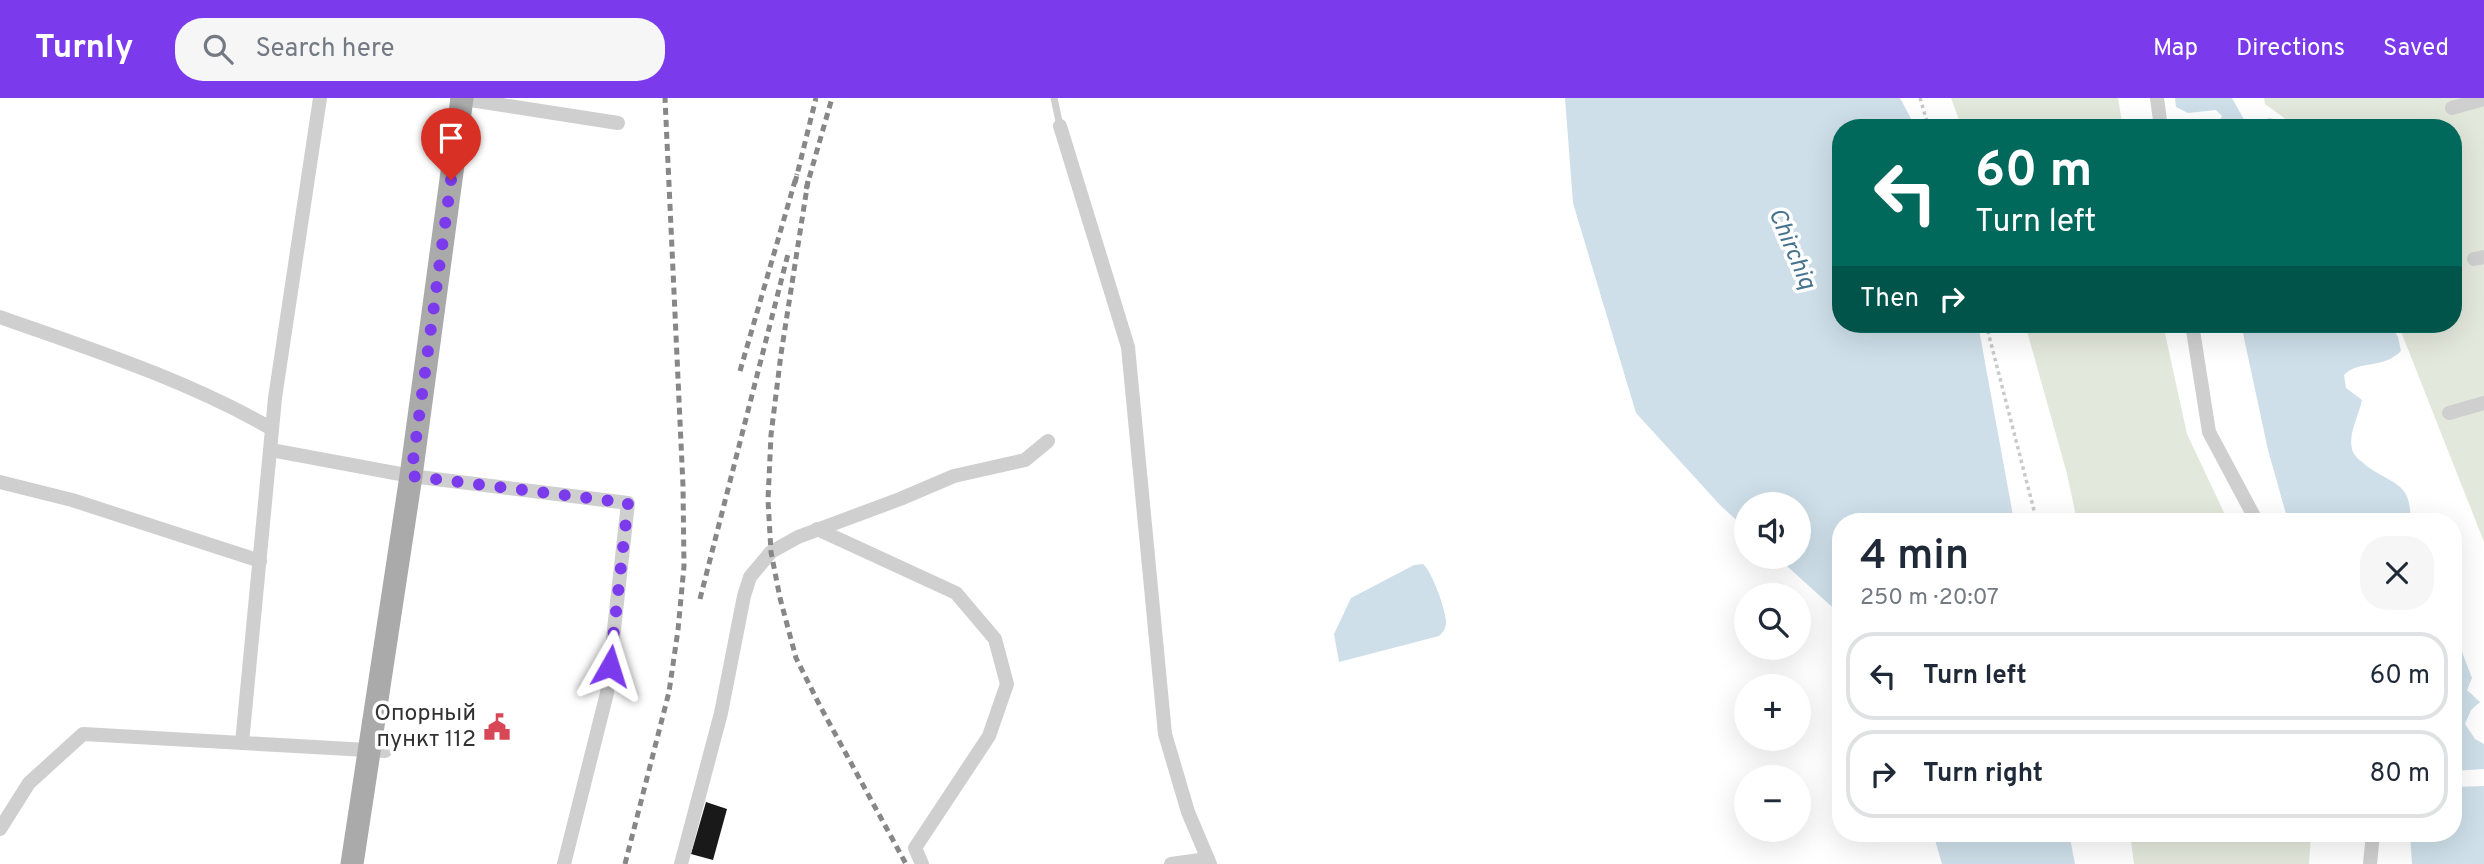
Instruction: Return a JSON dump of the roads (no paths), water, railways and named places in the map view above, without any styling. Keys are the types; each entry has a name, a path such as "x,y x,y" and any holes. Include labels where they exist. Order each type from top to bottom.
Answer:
{"main road":[{"path":"352,864 377,751 418,477 467,99"},
{"path":"369,864 377,751"}],"street":[{"path":"242,743 275,398 320,98"},
{"path":"2157,98 2160,119"},
{"path":"467,99 618,123"},
{"path":"2452,108 2484,99"},
{"path":"1060,126 1128,347 1165,734 1188,812 1208,861 1171,864"},
{"path":"0,317 174,380 243,412 272,429"},
{"path":"2193,333 2209,432 2252,513"},
{"path":"2449,413 2484,403"},
{"path":"681,864 721,713 750,576 771,552 798,537 954,476 1025,460 1048,441"},
{"path":"271,450 418,477 628,503 607,693 564,864"},
{"path":"0,482 72,500 260,561"},
{"path":"817,530 956,593 995,639 1007,684 989,736 915,848 922,864"},
{"path":"0,828 29,783 83,734 377,751"},
{"path":"2370,864 2372,842"}],"lane":[{"path":"1054,98 1060,126"}],"water":[{"name":"Chirchiq","path":"1565,98 1900,98 1911,119 1832,119 1832,333 1980,333 2013,513 1832,513 1832,607 1811,588 1811,583 1806,583 1790,569 1811,569 1811,492 1734,492 1734,518 1636,413 1573,203"},
{"path":"2175,98 2232,98 2244,119 2220,119 2222,116 2216,110 2188,113 2176,107"},
{"path":"2243,333 2396,333 2401,351 2394,357 2357,367 2344,375 2346,388 2362,400 2353,431 2353,451 2362,462 2403,490 2410,513 2286,513 2268,450"},
{"path":"1423,564 1434,582 1445,615 1446,623 1442,633 1339,662 1334,634 1351,598 1414,565"},
{"path":"2462,652 2472,678 2467,690 2480,702 2471,710 2465,724 2475,739 2484,744 2484,769 2462,770"},
{"path":"2484,786 2484,864 2412,864 2411,842 2462,842 2462,787"},
{"path":"1936,842 2071,842 2075,864 1942,864"}],"railway":[{"path":"625,864 669,692 684,566 683,486 665,98"},
{"path":"795,183 816,98"},
{"path":"806,189 832,98"},
{"path":"740,371 797,174"},
{"path":"808,181 771,435 768,500 771,552 796,658 906,864"},
{"path":"700,599 789,250"}],"place":[{"name":"Опорный пункт 112","path":"497,727"}]}
